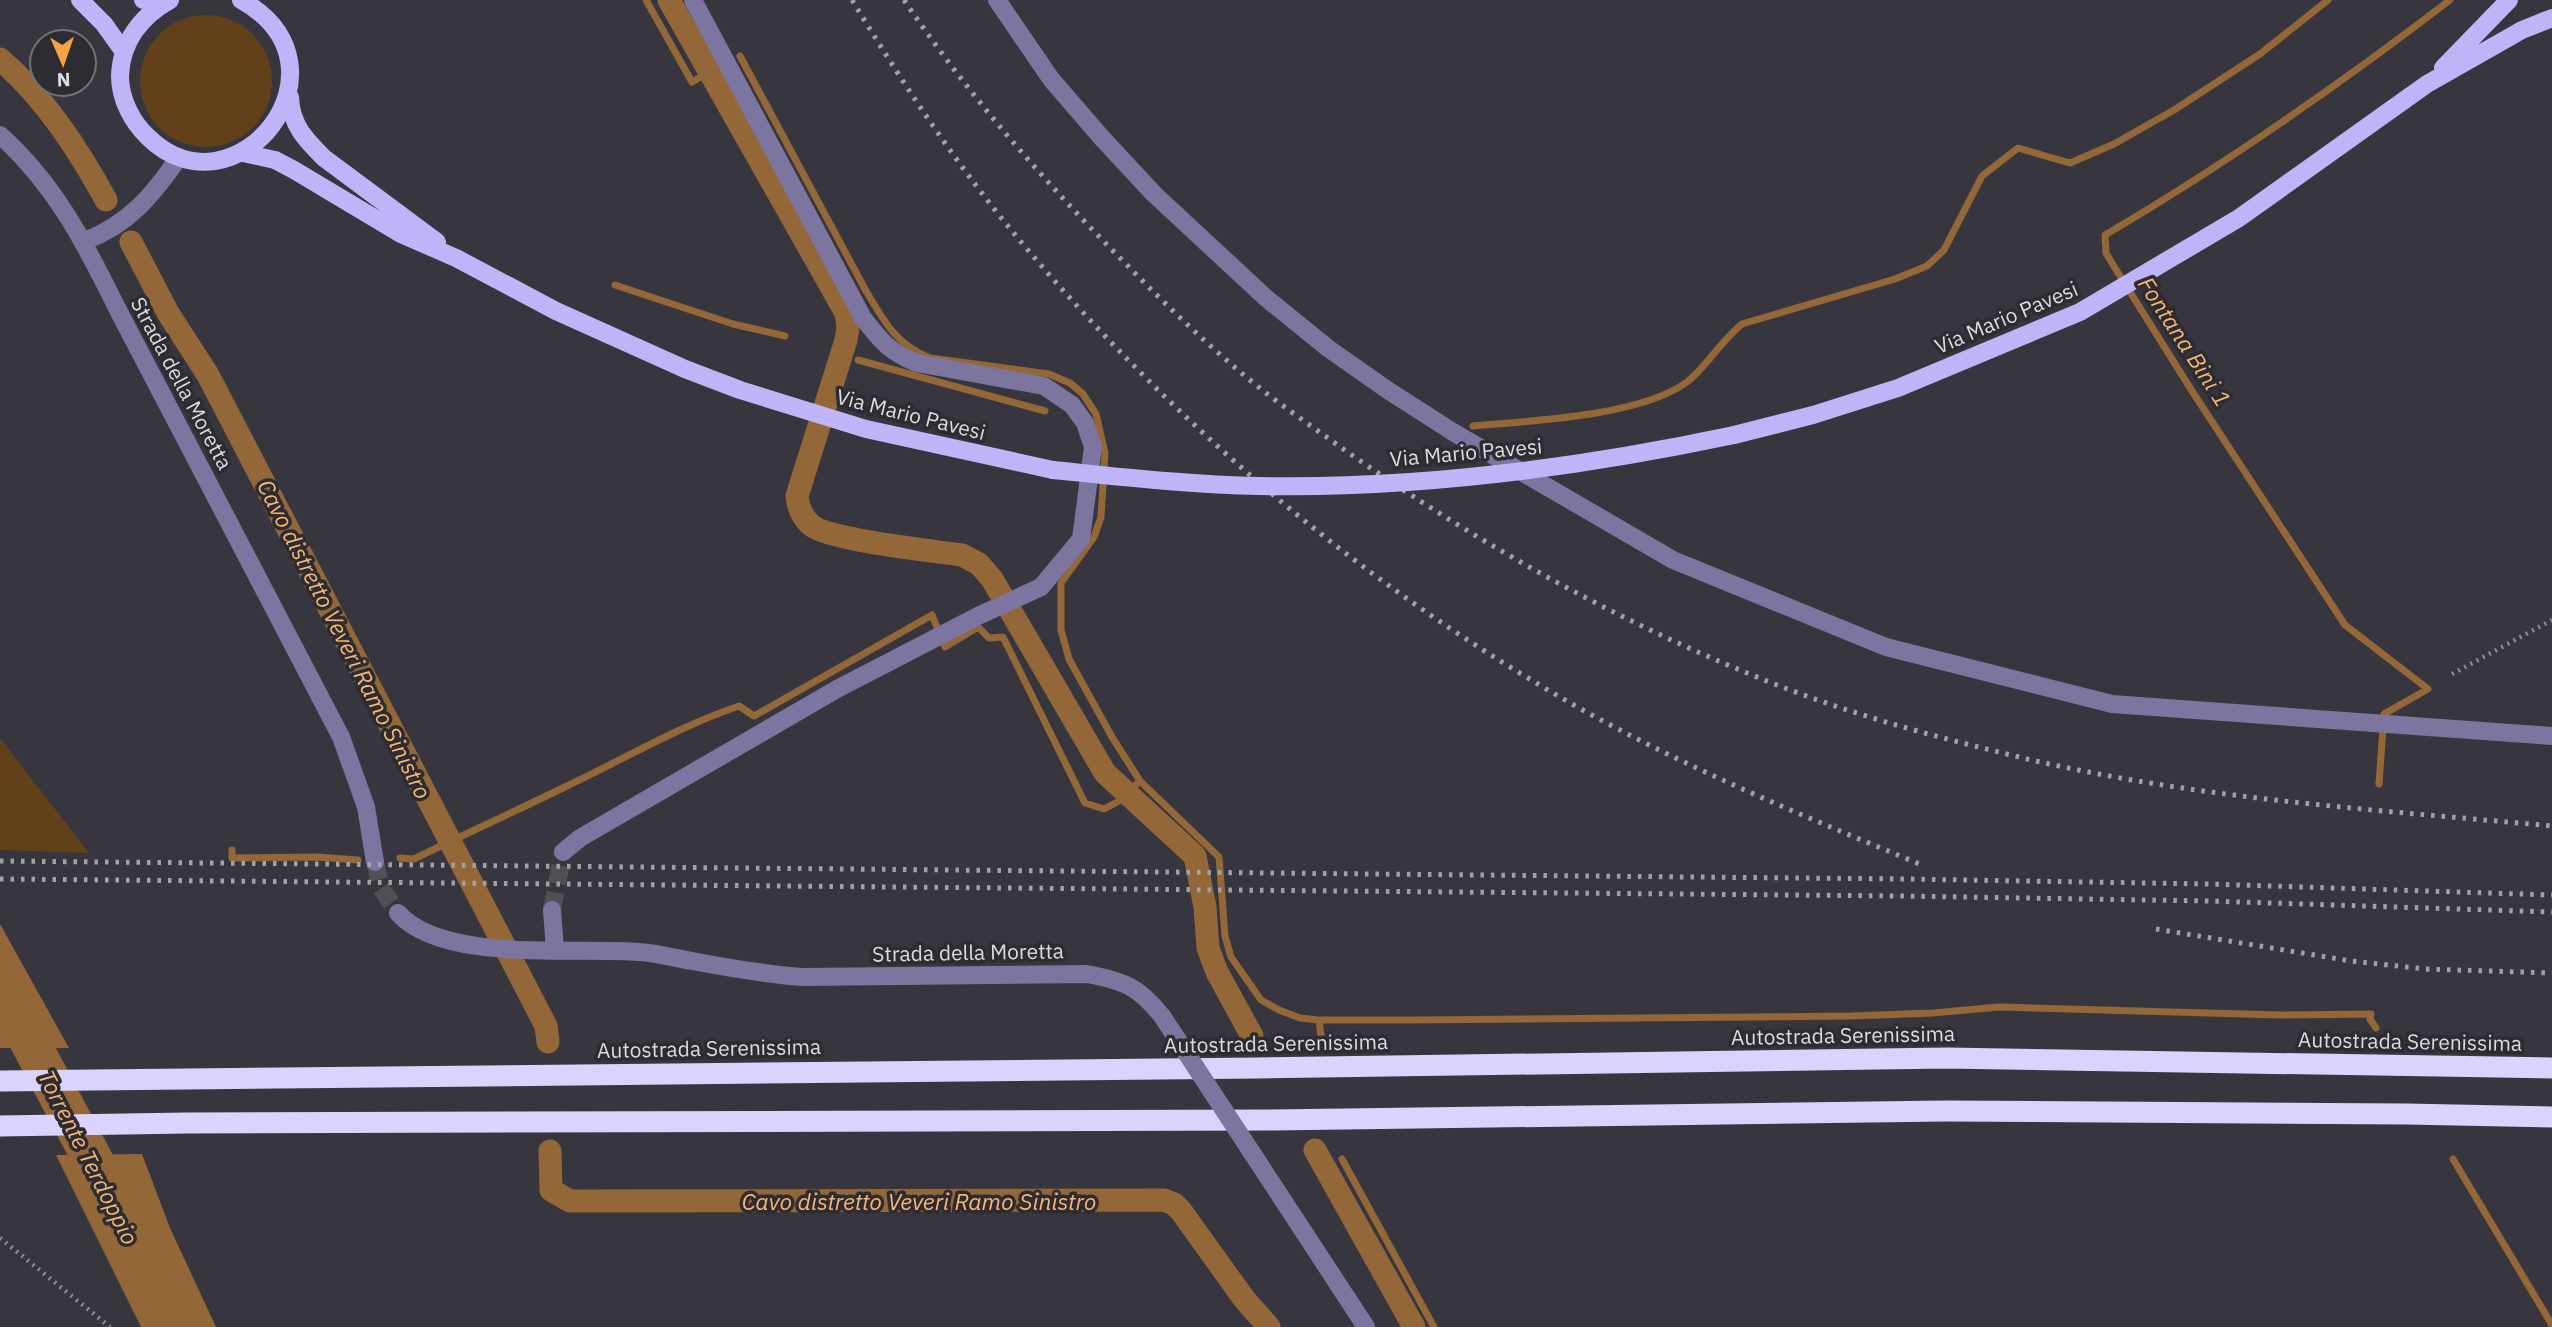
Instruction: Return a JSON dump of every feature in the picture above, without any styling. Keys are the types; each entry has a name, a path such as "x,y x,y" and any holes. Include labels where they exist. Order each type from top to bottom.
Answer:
{"highway":[{"name":"Autostrada Serenissima","path":"0,1081 1947,1058 2552,1068"},
{"path":"0,1126 187,1123 1272,1120 1945,1111 2552,1117"}],"main road":[{"path":"80,0 95,13 124,52"},
{"path":"170,0 154,9 135,28 124,52 120,77 125,103 137,127 155,145 179,157 200,161 222,160 243,153 265,136 282,113 290,86"},
{"path":"241,0 259,10 278,32 289,58 291,112 295,124 312,145 324,158 456,258"},
{"name":"Via Mario Pavesi","path":"2427,84 2509,0"},
{"name":"Via Mario Pavesi","path":"456,258 621,342 740,390 836,420 922,442 1054,470 1259,486 1337,485 1515,472 1650,453 1813,415 1898,388 2080,312 2239,218 2427,84 2522,30 2552,18"},
{"path":"243,153 275,160 375,221 456,258"}],"street":[{"path":"259,0 278,32"},
{"path":"563,852 580,838 837,689 1041,587 1081,538 1093,447 1085,423 1072,405 1044,386 917,363 884,345 863,318 692,0"},
{"path":"997,0 1051,79 1101,137 1154,194 1266,298 1329,349 1399,398 1673,560 1886,647 2112,704 2552,736"},
{"name":"Strada della Moretta","path":"0,135 21,154 85,241 118,310 341,737 366,807 375,862"},
{"path":"85,241 107,232 136,210 156,190 179,157"},
{"path":"552,910 555,950"},
{"name":"Strada della Moretta","path":"398,913 425,934 452,943 483,947 642,952 764,974 1087,974 1114,979 1140,991 1162,1016 1366,1327"}],"path":[{"path":"2452,674 2552,620"},
{"path":"0,1238 110,1327"}],"shaded area":[{"path":"206,15 231,20 253,34 267,56 272,81 267,106 253,128 231,142 206,147 181,142 159,128 145,106 140,81 145,56 159,34 181,20"},
{"path":"0,738 89,853 0,850"}],"water":[{"path":"0,924 69,1048 0,1048"},
{"path":"142,1154 170,1228 216,1327 141,1327 56,1155"}],"waterway":[{"path":"646,0 692,82 702,76"},
{"path":"669,0 846,313 846,340 797,496 803,516 811,525 838,535 962,555 979,564 992,579 1105,773 1195,856 1205,907 1208,948 1217,972 1252,1036"},
{"path":"1473,426 1584,415 1642,403 1687,382 1742,324 1895,279 1927,266 1944,250 1982,176 2018,148 2070,163 2114,144 2174,110 2260,54 2328,0"},
{"name":"Fontana Bini 1","path":"2379,784 2384,714 2428,689 2345,625 2115,268 2106,253 2105,235 2281,123 2450,0"},
{"path":"740,56 866,291 899,339 930,358 1049,374 1070,383 1083,394 1096,414 1105,453 1101,517 1094,537 1061,583 1061,630 1069,659 1140,781 1219,857 1225,936 1231,957 1261,1000 1300,1018 1319,1020 1851,1016 1999,1007 2279,1015 2371,1014 2370,1019 2376,1028"},
{"name":"Cavo distretto Veveri Ramo Sinistro","path":"0,59 46,107 84,162 106,200"},
{"name":"Cavo distretto Veveri Ramo Sinistro","path":"131,242 168,313 208,375 546,1026 548,1042"},
{"path":"615,285 733,324 785,336"},
{"path":"858,360 1045,411"},
{"path":"400,858 414,859 717,714 739,706 754,716 932,615 945,647 978,627 989,638 1003,637 1085,803 1104,809 1119,801 1140,781"},
{"path":"232,850 232,858 318,857 358,860"},
{"name":"Torrente Terdoppio","path":"0,986 117,1205"},
{"path":"1319,1020 1321,1036"},
{"path":"1315,1150 1414,1327"},
{"name":"Cavo distretto Veveri Ramo Sinistro","path":"550,1151 551,1190 570,1201 1164,1200 1181,1211 1245,1300 1269,1327"},
{"path":"1342,1159 1434,1327"},
{"name":"Fontana Bini 1","path":"2453,1159 2552,1325"}],"tunnel":[{"path":"552,910 563,852"},
{"path":"375,862 381,888 398,913"}],"railway":[{"path":"852,0 910,92 972,180 1073,302 1193,424 1323,535 1461,636 1533,681 1627,734 1822,824 1922,865"},
{"path":"904,0 953,68 1034,166 1137,275 1224,358 1280,404 1391,482 1497,548 1606,608 1719,661 1832,705 1943,738 2067,768 2135,781 2274,800 2552,826"},
{"path":"0,861 1904,879 2208,884 2552,895"},
{"path":"0,879 1901,896 2208,901 2552,912"},
{"path":"2156,929 2351,961 2425,969 2552,973"}]}
